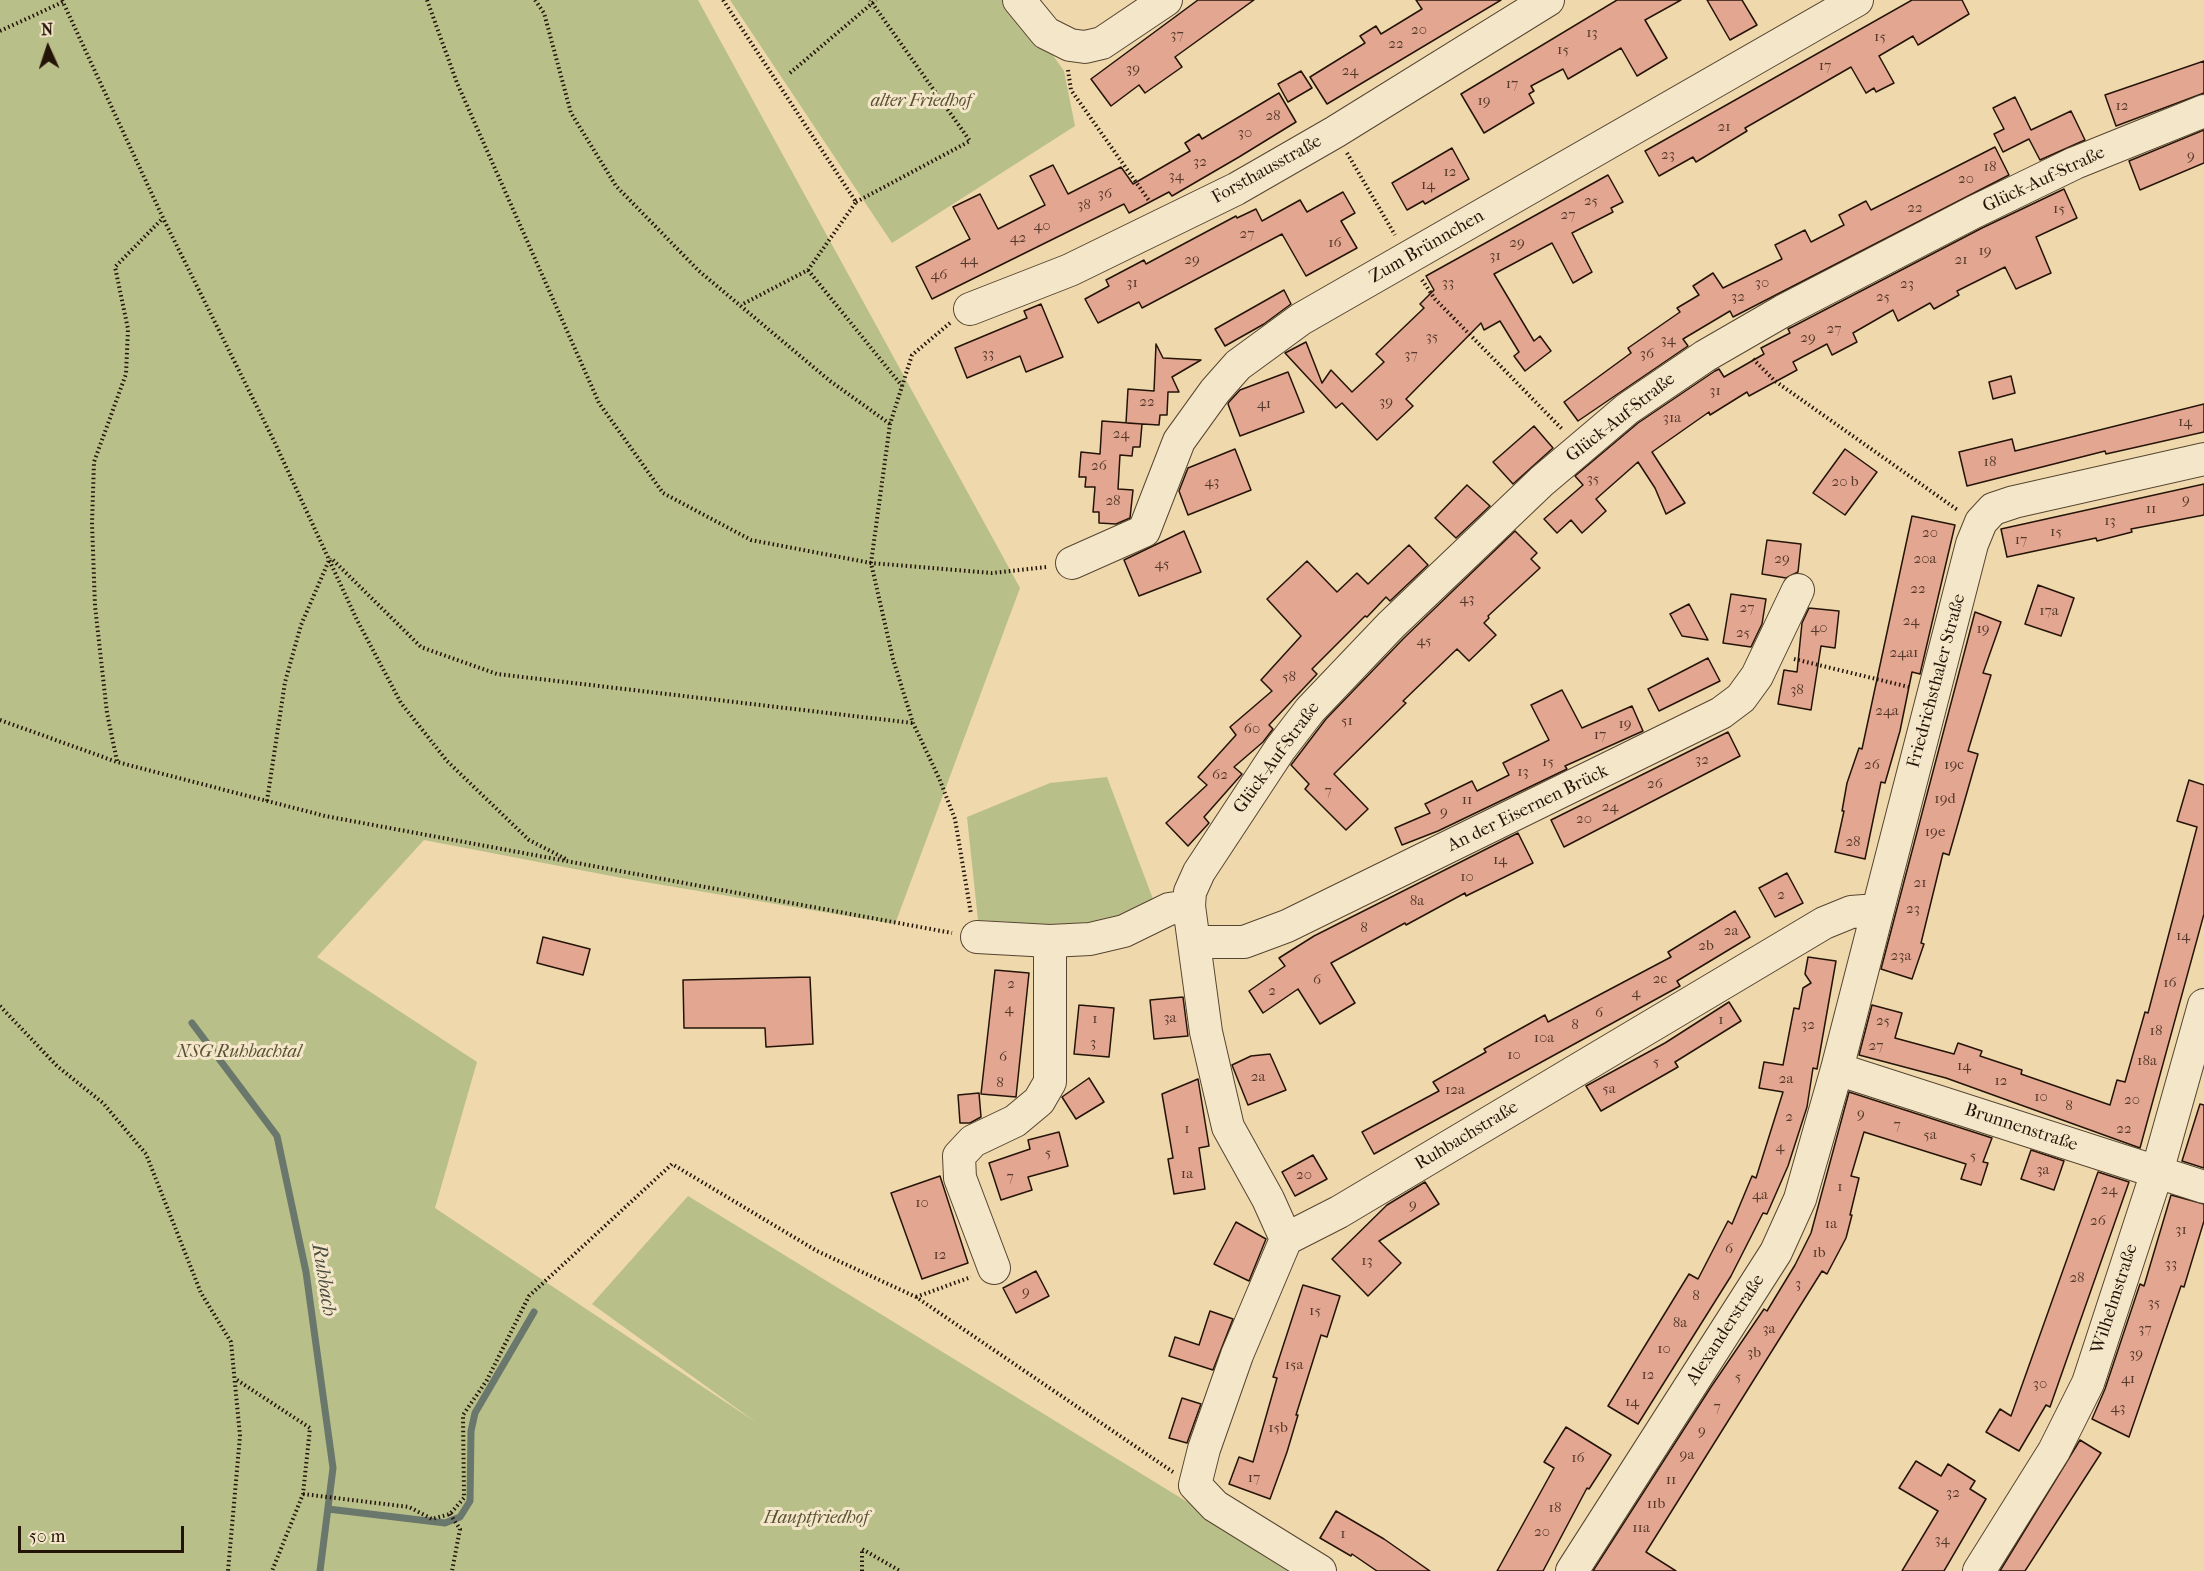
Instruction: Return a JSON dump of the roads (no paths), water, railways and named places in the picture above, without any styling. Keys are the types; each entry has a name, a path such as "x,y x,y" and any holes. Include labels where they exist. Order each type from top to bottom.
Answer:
{"street":[{"path":"1019,0 1046,33 1070,45 1085,47 1102,43 1166,0"},
{"name":"Forsthausstraße","path":"970,309 1070,270 1236,189 1335,132 1548,0"},
{"name":"Zum Brünnchen","path":"1072,563 1144,531 1179,441 1215,391 1238,365 1301,320 1857,0"},
{"name":"Glück-Auf-Straße","path":"1189,906 1190,892 1204,864 1280,749 1310,710 1391,625 1580,447 1627,409 1737,337 1974,212 2075,163 2204,111"},
{"name":"Friedrichsthaler Straße","path":"1837,1069 1972,544 1981,522 1993,509 2014,502 2204,459"},
{"name":"An der Eisernen Brück","path":"1196,942 1244,942 1287,926 1721,713 1741,698 1770,653 1798,590"},
{"path":"977,937 1050,941 1090,939 1124,931 1169,909 1189,906 1196,942 1206,1032 1228,1127 1268,1199 1286,1239 1237,1355 1204,1449 1195,1485 1215,1506 1320,1571"},
{"name":"Ruhbachstraße","path":"1286,1239 1339,1212 1824,923 1851,912 1877,910"},
{"path":"994,1268 960,1178 959,1156 973,1141 1015,1121 1039,1101 1050,1082 1050,941"},
{"name":"Wilhelmstraße","path":"1979,1571 2054,1452 2088,1383 2157,1172 2204,1005"},
{"name":"Brunnenstraße","path":"1837,1069 2204,1187"},
{"name":"Alexanderstraße","path":"1572,1571 1776,1252 1800,1199 1837,1069"}],"waterway":[{"name":"Ruhbach","path":"192,1023 277,1136 306,1272 333,1468 320,1571"},
{"path":"328,1509 445,1523 460,1517 470,1501 471,1431 475,1413 534,1312"}],"park label":[{"name":"alter Friedhof","path":"921,102"},
{"name":"NSG Ruhbachtal","path":"239,1053"},
{"name":"Hauptfriedhof","path":"816,1519"}]}
